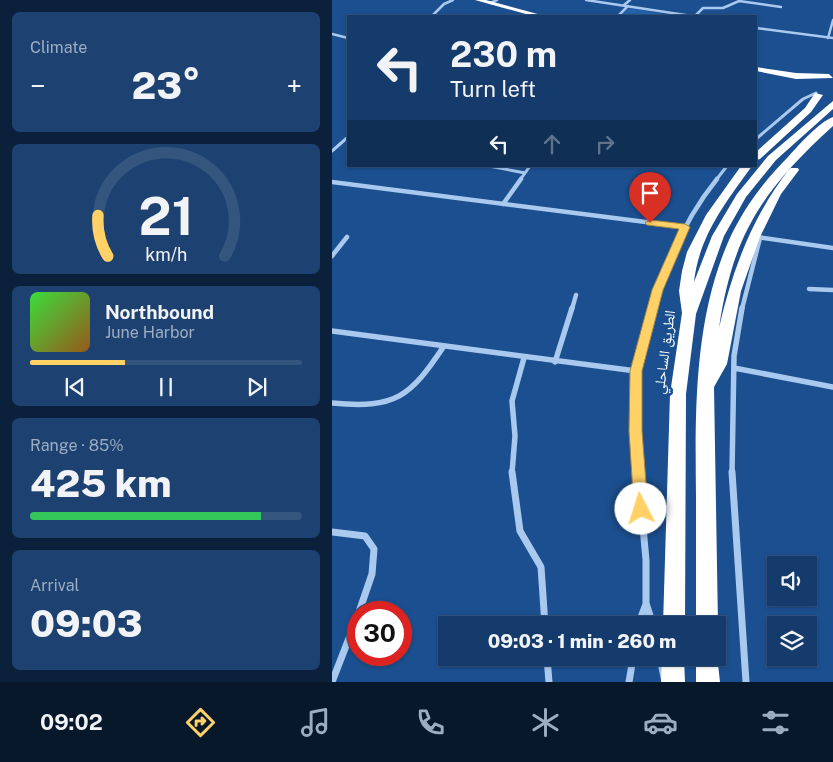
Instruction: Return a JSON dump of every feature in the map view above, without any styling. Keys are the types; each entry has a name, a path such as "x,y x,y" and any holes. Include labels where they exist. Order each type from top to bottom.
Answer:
{"highway":[{"path":"478,0 493,2 538,15"},
{"path":"757,70 796,76 831,77"},
{"path":"757,70 811,91 832,103"},
{"path":"757,156 808,110 811,91 815,84 831,77"},
{"name":"الطريق الساحلي","path":"674,616 678,394 689,314 701,278 745,231 746,190 772,158 832,103"},
{"name":"الطريق الساحلي","path":"707,616 704,390 710,339 722,281 745,231 772,180 832,120"},
{"path":"745,231 810,153 832,132"},
{"path":"689,314 686,283 692,259 714,212 746,167"},
{"path":"673,666 673,682"},
{"path":"707,666 708,682"}],"street":[{"path":"433,15 444,4 453,0"},
{"path":"586,0 687,15"},
{"path":"624,5 630,0"},
{"path":"695,15 703,8 722,8 736,1 781,7"},
{"path":"619,15 628,6"},
{"path":"828,38 832,20"},
{"path":"757,28 832,38"},
{"path":"332,34 347,38"},
{"path":"757,138 811,91"},
{"path":"332,151 347,138"},
{"path":"495,167 525,172"},
{"path":"503,204 529,167"},
{"path":"650,616 646,604 646,560 635,431 636,371 658,290 685,227 704,195 726,167"},
{"path":"332,182 685,227"},
{"path":"746,682 734,519 731,439 734,368 742,303 745,231 832,248"},
{"path":"332,256 347,237"},
{"path":"809,289 832,290"},
{"path":"555,362 576,295"},
{"path":"332,331 524,358 636,371"},
{"path":"332,403 374,404 404,394 415,387 444,346"},
{"path":"524,358 512,402 515,436 512,477 520,531 541,567 544,616"},
{"path":"734,368 832,387"},
{"path":"332,532 365,536 374,549 372,574 363,601"},
{"path":"641,616 646,604"},
{"path":"332,682 347,644"},
{"path":"548,666 549,682"},
{"path":"630,682 632,666"},
{"path":"662,666 665,682"}],"shaded area":[{"path":"630,8 669,15 620,15"}],"route":[{"path":"641,509 635,431 636,371 658,290 685,227 650,223"}]}
